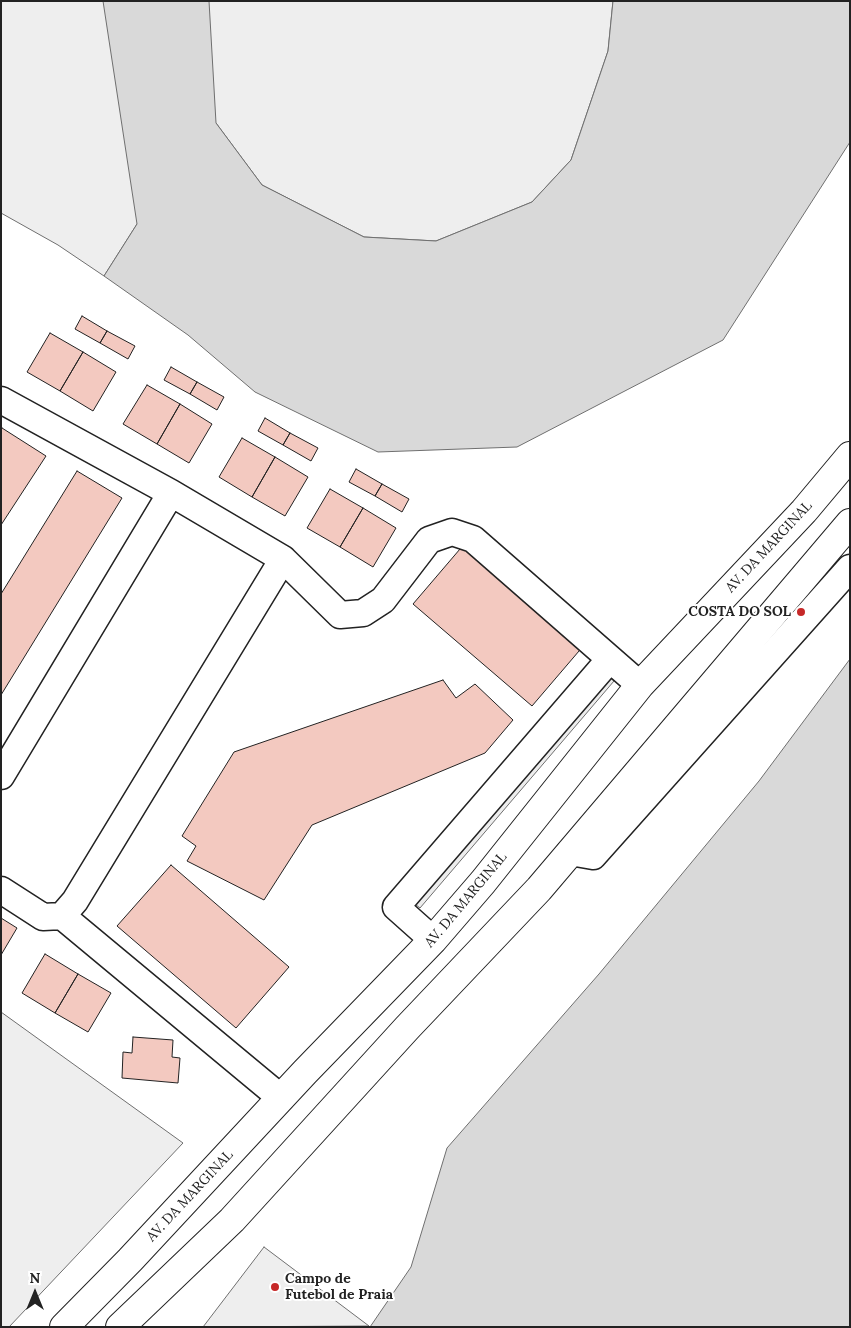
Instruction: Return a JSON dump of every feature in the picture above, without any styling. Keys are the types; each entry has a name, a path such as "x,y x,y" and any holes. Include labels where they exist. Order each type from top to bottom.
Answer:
{"main road":[{"name":"AV. DA MARGINAL","path":"64,1327 130,1260 281,1098 433,940 483,882 640,685 804,511 850,456"},
{"path":"120,1327 232,1220 400,1036 539,889 850,523"}],"street":[{"path":"1,400 171,493 283,559 340,615 363,613 383,600 429,540 452,532 473,538 640,685"},
{"path":"1,776 171,493"},
{"path":"62,916 75,901 283,559"},
{"path":"570,852 593,856 850,568"},
{"path":"433,940 396,907 610,659"},
{"path":"1,890 43,917 62,916 281,1098"}],"shaded area":[{"path":"1,1 613,1 608,51 571,160 532,202 436,241 364,237 262,185 216,123 137,224 104,276 58,245 1,213"},
{"path":"103,1 209,1 216,123 262,185 364,237 436,241 532,202 571,160 608,51 613,1 850,1 850,142 723,340 517,447 378,452 255,392 188,335 104,276 137,224"},
{"path":"850,659 850,1327 370,1327 411,1267 447,1148 599,974 759,781"},
{"path":"594,664 614,681 420,908 399,891"},
{"path":"1,1012 183,1143 9,1327 1,1327"},
{"name":"Campo de Futebol de Praia","path":"264,1247 369,1326 203,1327"}],"building":[{"path":"82,316 107,331 100,343 75,329"},
{"path":"107,331 135,346 128,359 100,343"},
{"path":"50,333 83,352 60,391 27,372"},
{"path":"83,352 116,372 93,411 60,391"},
{"path":"171,367 197,382 190,394 164,380"},
{"path":"197,382 224,397 217,410 190,394"},
{"path":"147,385 180,404 157,444 123,424"},
{"path":"180,404 212,424 189,463 157,444"},
{"path":"265,418 290,433 283,445 258,431"},
{"path":"1,429 46,456 1,525"},
{"path":"290,433 318,448 311,461 283,445"},
{"path":"242,438 275,457 252,497 219,477"},
{"path":"275,457 308,477 285,516 252,497"},
{"path":"356,469 382,484 375,496 349,482"},
{"path":"77,471 122,498 1,695 1,594"},
{"path":"382,484 409,499 402,512 375,496"},
{"path":"330,489 363,508 340,547 307,528"},
{"path":"363,508 396,528 373,567 340,547"},
{"path":"466,542 585,644 532,706 413,604"},
{"path":"443,680 456,698 475,684 513,720 485,753 312,825 264,900 187,861 196,846 182,836 234,752"},
{"path":"171,865 289,967 236,1028 117,926"},
{"path":"1,918 17,928 1,955"},
{"path":"45,954 78,974 55,1013 22,993"},
{"path":"78,974 111,993 88,1032 55,1013"},
{"path":"133,1037 173,1040 172,1057 180,1058 178,1083 122,1078 123,1052 132,1053"}],"place":[{"name":"COSTA DO SOL","path":"801,612"},
{"name":"Campo de Futebol de Praia","path":"275,1287"}]}
